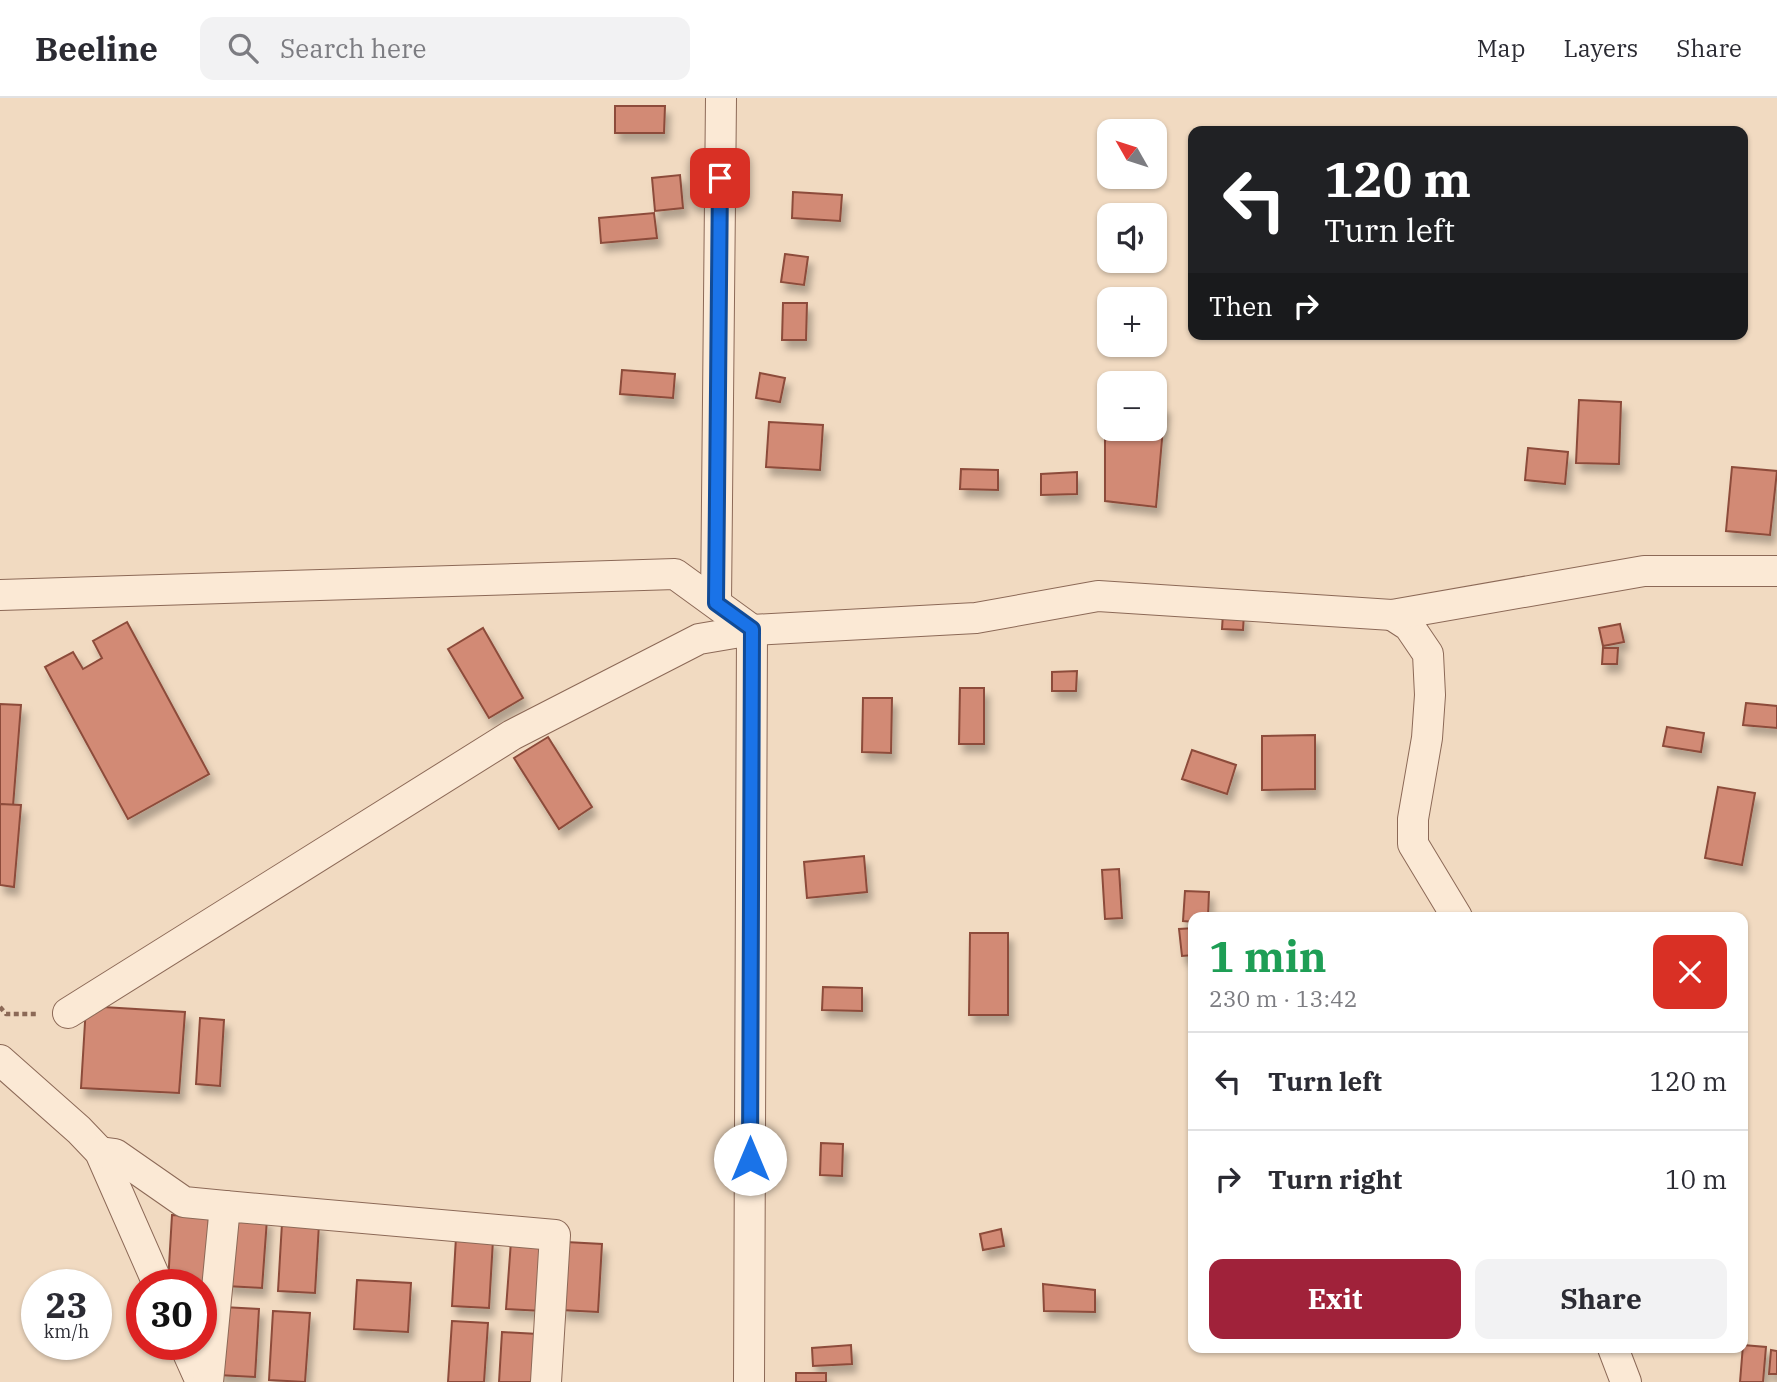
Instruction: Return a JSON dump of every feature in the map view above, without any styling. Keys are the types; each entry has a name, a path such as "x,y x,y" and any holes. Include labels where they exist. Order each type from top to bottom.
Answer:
{"street":[{"path":"716,603 721,98"},
{"path":"68,1013 512,735 699,639 752,629 976,618 1098,596 1392,615 1644,571 1777,571"},
{"path":"0,595 676,574 752,629"},
{"path":"1392,615 1409,626 1428,654 1430,695 1427,738 1413,819 1413,844 1454,912"},
{"path":"750,1382 752,629"},
{"path":"0,1060 79,1130 100,1153 151,1269"},
{"path":"100,1153 115,1154 184,1202 555,1235 545,1382"},
{"path":"208,1382 225,1206"},
{"path":"1615,1353 1626,1382"},
{"path":"191,1360 201,1382"}],"path":[{"path":"2,1011 68,1013"}],"building":[{"path":"615,106 665,106 664,133 615,133"},
{"path":"680,175 683,208 655,211 652,178"},
{"path":"793,192 842,195 840,221 792,218"},
{"path":"654,213 657,238 601,243 599,218"},
{"path":"785,254 808,257 804,285 781,282"},
{"path":"783,303 807,303 806,340 782,340"},
{"path":"622,370 675,374 673,398 620,394"},
{"path":"760,373 785,378 780,402 756,398"},
{"path":"1579,400 1621,402 1619,464 1576,463"},
{"path":"769,422 823,425 820,470 766,467"},
{"path":"1105,441 1162,441 1156,507 1105,501"},
{"path":"1528,448 1568,452 1565,484 1525,480"},
{"path":"1732,467 1777,471 1770,535 1726,531"},
{"path":"961,469 998,470 998,490 960,489"},
{"path":"1077,472 1077,494 1041,495 1041,474"},
{"path":"1223,613 1244,614 1243,630 1222,629"},
{"path":"127,622 209,774 128,819 45,667 73,652 83,669 102,658 93,641"},
{"path":"1620,624 1624,642 1603,646 1599,628"},
{"path":"483,628 523,698 489,718 448,649"},
{"path":"1603,648 1618,648 1617,664 1602,664"},
{"path":"1077,671 1076,691 1052,691 1052,672"},
{"path":"960,688 984,688 984,744 959,744"},
{"path":"863,698 892,698 891,753 862,752"},
{"path":"1746,703 1777,706 1777,728 1743,725"},
{"path":"0,704 21,705 13,806 0,804"},
{"path":"1667,727 1704,733 1701,752 1663,746"},
{"path":"1315,735 1315,789 1262,790 1262,736"},
{"path":"548,737 592,807 559,829 514,758"},
{"path":"1192,750 1236,765 1227,794 1182,779"},
{"path":"1718,787 1755,793 1742,865 1705,858"},
{"path":"0,804 21,805 14,887 0,885"},
{"path":"864,856 867,892 807,898 804,862"},
{"path":"1119,869 1122,918 1105,919 1102,870"},
{"path":"1185,891 1209,892 1208,912 1188,912 1188,921 1183,921"},
{"path":"1188,928 1188,956 1182,956 1179,929"},
{"path":"970,933 1008,933 1008,1015 969,1015"},
{"path":"823,987 862,988 862,1011 822,1010"},
{"path":"86,1006 185,1012 179,1093 81,1088"},
{"path":"200,1018 224,1020 220,1086 196,1084"},
{"path":"821,1143 843,1144 842,1176 820,1175"},
{"path":"172,1215 209,1217 206,1269 169,1269"},
{"path":"230,1217 267,1219 262,1288 226,1286"},
{"path":"282,1223 319,1224 315,1293 278,1291"},
{"path":"1001,1229 1004,1246 983,1250 980,1234"},
{"path":"456,1237 493,1240 489,1308 452,1306"},
{"path":"511,1241 547,1243 543,1311 506,1309"},
{"path":"566,1242 602,1244 598,1312 561,1310"},
{"path":"357,1280 411,1283 408,1332 354,1329"},
{"path":"1043,1284 1095,1290 1095,1312 1044,1311"},
{"path":"223,1307 259,1309 255,1377 218,1375"},
{"path":"273,1311 310,1313 305,1382 269,1380"},
{"path":"452,1321 488,1323 484,1382 448,1382"},
{"path":"502,1332 538,1334 535,1382 499,1382"},
{"path":"851,1345 852,1364 813,1366 812,1348"},
{"path":"1748,1345 1766,1347 1763,1382 1740,1382 1742,1353 1748,1353"},
{"path":"1771,1350 1777,1351 1777,1374 1769,1374"},
{"path":"796,1373 826,1373 826,1382 796,1382"}],"route":[{"path":"720,178 716,603 752,629 750,1159"}]}
